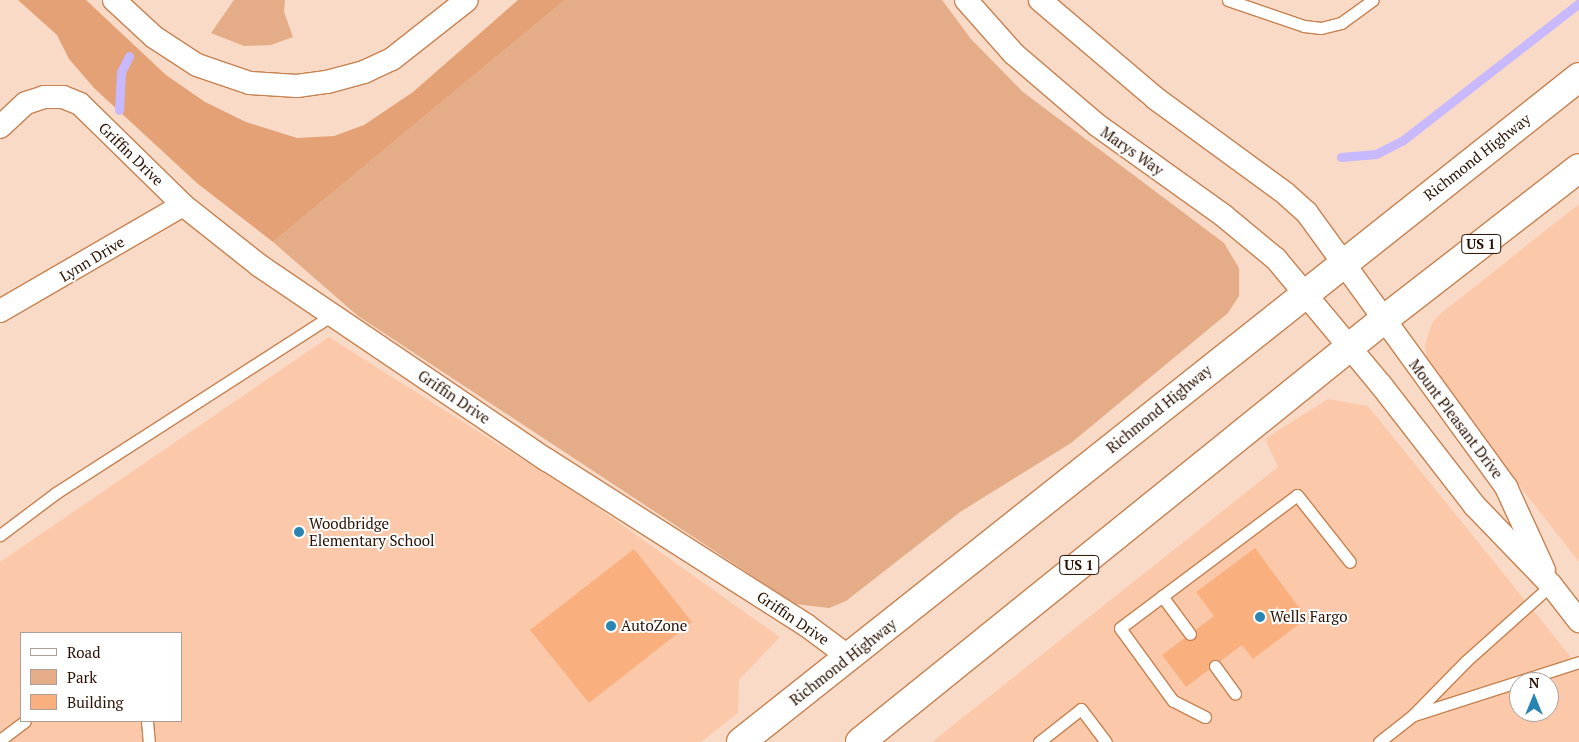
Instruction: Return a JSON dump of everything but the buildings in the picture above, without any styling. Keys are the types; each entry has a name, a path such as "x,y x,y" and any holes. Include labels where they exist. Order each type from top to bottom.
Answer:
{"main road":[{"name":"Richmond Highway","path":"741,742 1579,77"},
{"name":"US 1","path":"860,742 1349,347 1579,168"}],"street":[{"path":"114,0 154,37 197,66 250,83 297,86 354,75 392,59 463,1"},
{"name":"Marys Way","path":"966,0 985,24 1054,90 1096,125 1224,216 1276,259 1306,293"},
{"path":"1040,0 1155,98 1286,194 1317,225 1344,263"},
{"name":"Griffin Drive","path":"0,127 26,103 44,97 63,97 83,107 183,205 260,266 547,460 806,625 849,657"},
{"name":"Lynn Drive","path":"0,311 183,205"},
{"name":"Mount Pleasant Drive","path":"1344,263 1382,321 1506,487 1551,584"},
{"name":"Mount Pleasant Drive","path":"1306,293 1474,505 1551,584 1579,621"}],"lane":[{"path":"1228,0 1304,26 1322,28 1341,23 1373,0"},
{"path":"0,535 56,493 332,315"},
{"path":"1205,717 1172,701 1120,628 1297,496 1350,562"},
{"path":"1379,742 1412,716 1466,660 1551,584"},
{"path":"1162,596 1190,634"},
{"path":"1412,716 1579,662"},
{"path":"1214,666 1235,694"},
{"path":"1039,742 1081,709 1106,742"},
{"path":"0,740 24,722"},
{"path":"147,722 150,742"}],"shaded area":[{"path":"18,0 86,0 166,75 205,102 246,122 297,138 334,136 364,125 413,92 518,0 565,0 273,242 198,184 94,88 69,59 57,35"},
{"path":"1579,204 1579,562 1443,388 1428,366 1425,345 1432,323 1439,315"},
{"name":"Woodbridge Elementary School","path":"329,337 591,503 780,637 739,680 738,713 701,742 0,742 0,562"},
{"path":"1328,399 1368,406 1579,667 1579,742 932,742 1278,467 1265,439"}],"green space":[{"path":"234,0 285,0 284,12 293,37 271,45 244,46 211,33"},
{"path":"565,0 942,0 971,39 1023,92 1224,243 1239,268 1239,296 1228,313 1071,443 960,512 846,601 829,608 795,604 358,316 273,242"}],"waterway":[{"path":"1341,157 1376,154 1402,141 1579,3"},
{"path":"119,110 121,72 129,56"}],"place":[{"name":"Woodbridge Elementary School","path":"299,532"},
{"name":"Wells Fargo","path":"1260,617"},
{"name":"AutoZone","path":"611,626"}]}
